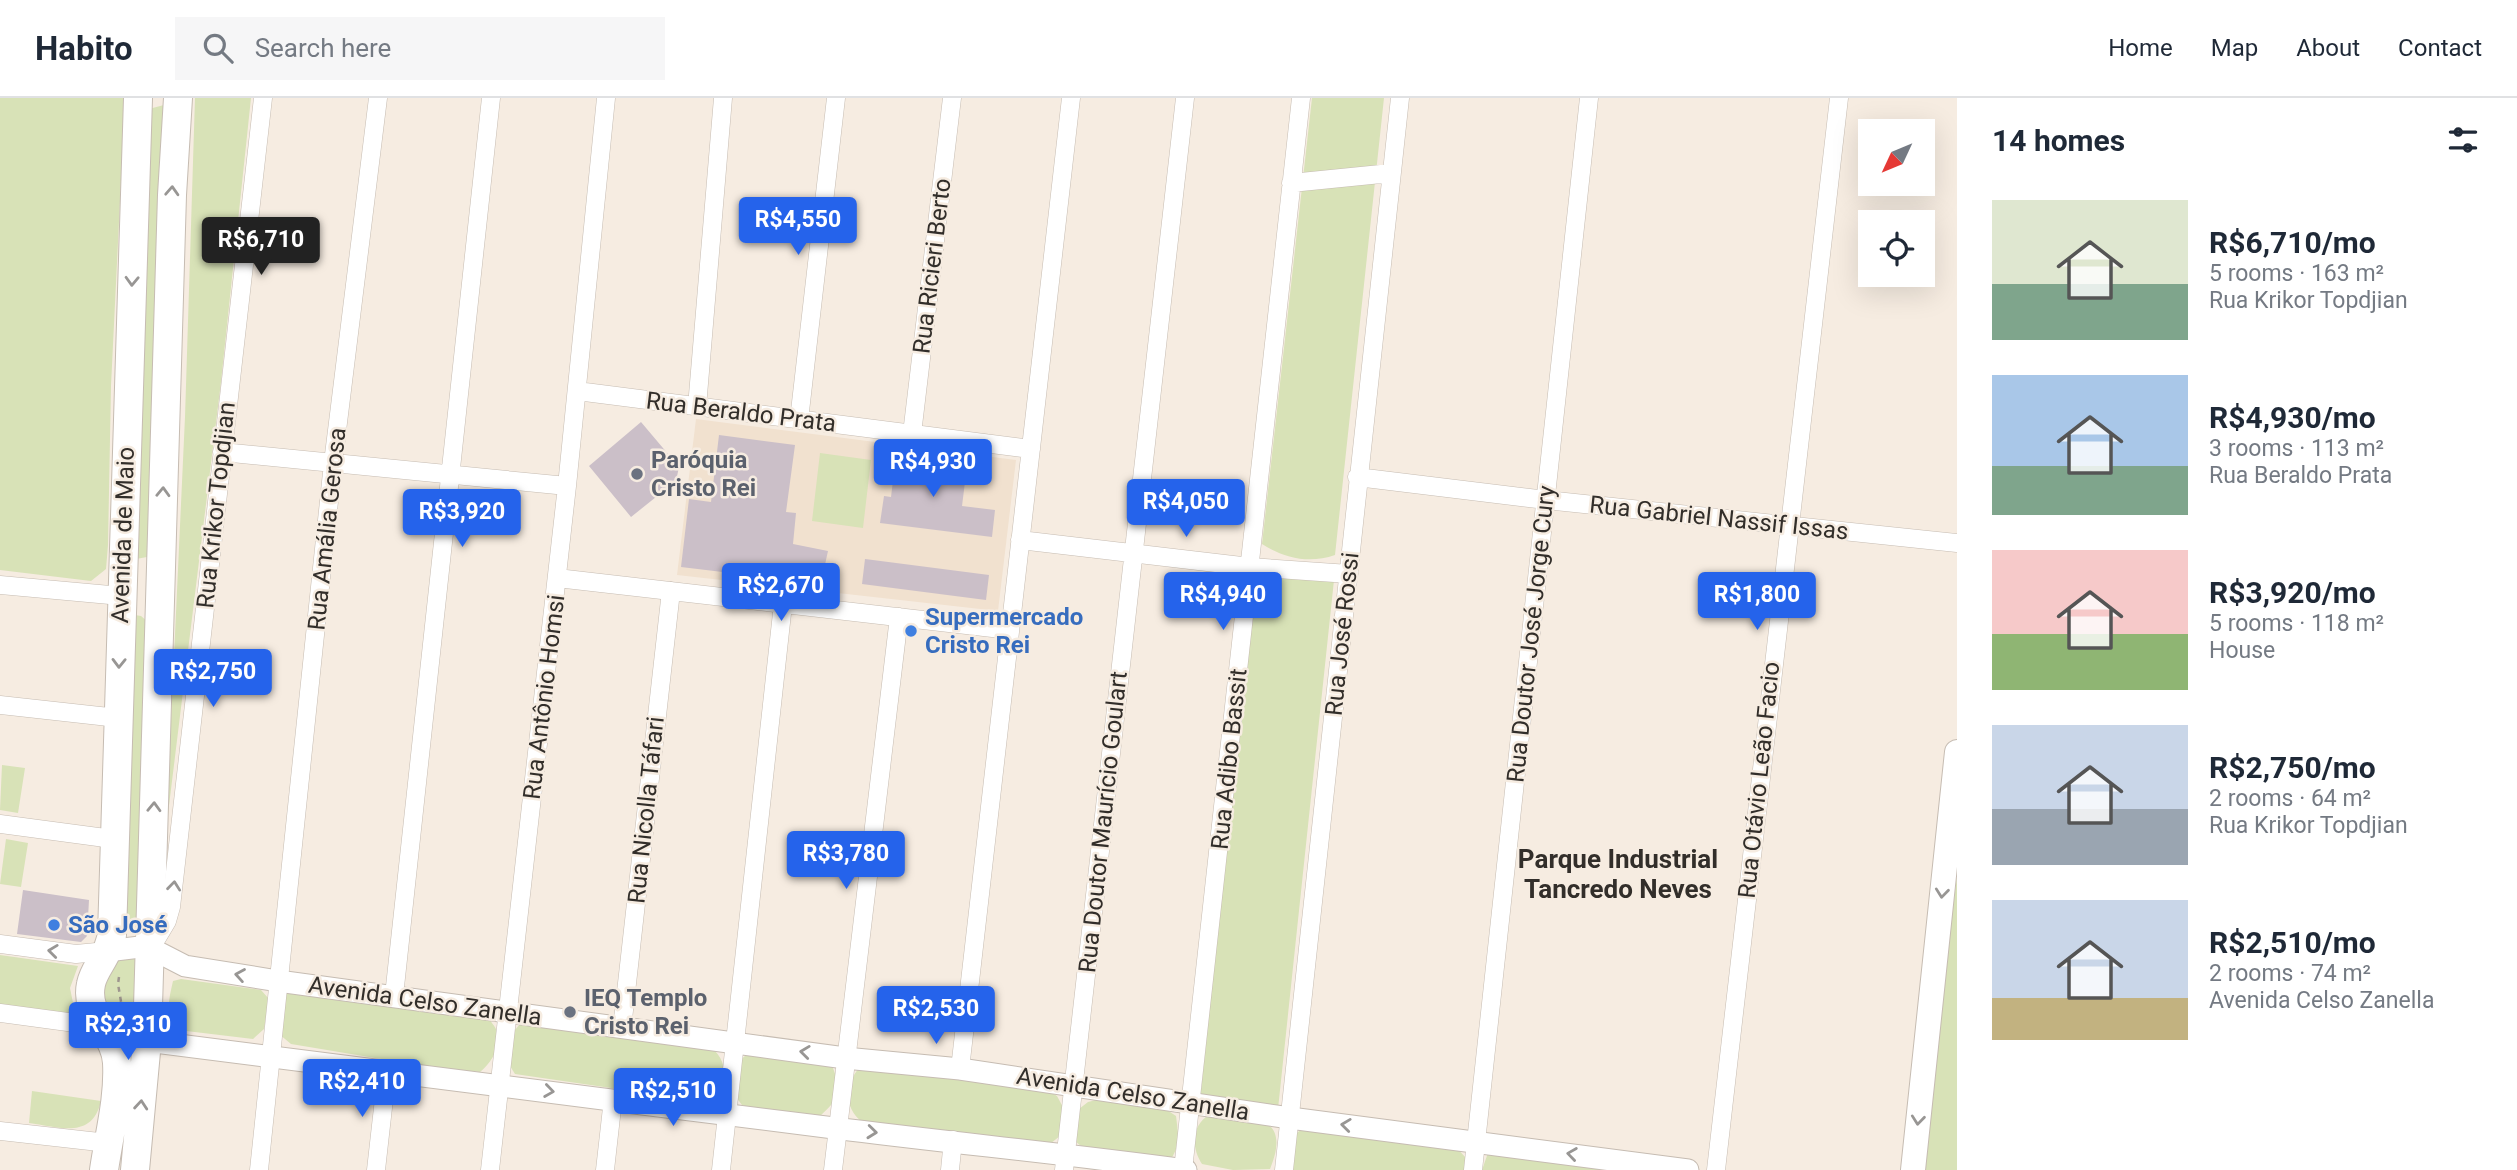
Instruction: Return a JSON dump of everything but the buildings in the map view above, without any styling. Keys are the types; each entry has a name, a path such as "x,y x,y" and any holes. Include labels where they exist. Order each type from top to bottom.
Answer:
{"main road":[{"name":"Avenida de Maio","path":"106,1156 117,1084 117,1061 112,1043 93,1011 89,993 93,976 112,935 138,98"},
{"name":"Avenida de Maio","path":"135,1170 147,1041 177,98"},
{"path":"159,629 144,607 122,584 161,560"},
{"path":"1913,1170 1957,752"}],"street":[{"name":"Rua Krikor Topdjian","path":"150,948 167,921 171,907 262,98"},
{"name":"Rua Amália Gerosa","path":"259,1170 333,463 378,98"},
{"path":"394,996 491,98"},
{"name":"Rua Antônio Homsi","path":"490,1170 567,486 606,98"},
{"path":"697,407 723,98"},
{"path":"799,420 836,98"},
{"name":"Rua Ricieri Berto","path":"912,434 952,98"},
{"path":"960,1069 1071,98"},
{"name":"Rua Doutor Maurício Goulart","path":"1065,1162 1185,98"},
{"name":"Rua Adibo Bassit","path":"1184,1170 1301,98"},
{"name":"Rua José Rossi","path":"1284,1170 1400,98"},
{"name":"Rua Doutor José Jorge Cury","path":"1473,1170 1589,98"},
{"name":"Rua Otávio Leão Facio","path":"1716,1170 1839,98"},
{"path":"1291,183 1391,173"},
{"name":"Rua Beraldo Prata","path":"577,391 1031,449"},
{"path":"222,453 567,486"},
{"name":"Rua Gabriel Nassif Issas","path":"1357,477 1546,500 1957,543"},
{"path":"1020,540 1250,567 1349,574"},
{"path":"557,578 1010,630"},
{"path":"0,585 122,584"},
{"name":"Rua Nicolla Táfari","path":"622,1028 670,591"},
{"path":"721,1170 783,604"},
{"path":"833,1170 900,617"},
{"path":"0,705 118,718"},
{"path":"0,824 113,839"},
{"name":"Avenida Celso Zanella","path":"0,944 76,954 130,947 150,948 185,966 278,981 845,1058 960,1069 1290,1118 1688,1170"},
{"path":"0,1013 90,1025 129,1041 271,1055 387,1072 953,1140 1065,1162 1184,1170"},
{"path":"376,1170 387,1072"},
{"path":"605,1170 613,1099"},
{"path":"0,1131 106,1156"},
{"path":"950,1170 953,1140"}],"shaded area":[{"path":"696,419 1016,460 998,611 677,575"}],"green space":[{"path":"0,98 125,98 111,386 108,545 106,569 91,581 0,570"},
{"path":"195,98 251,98 221,382 166,830 185,417"},
{"path":"1312,98 1384,98 1335,555 1306,559 1279,553 1262,544"},
{"path":"164,105 147,557 136,559 145,110"},
{"path":"820,453 871,460 863,528 812,521"},
{"path":"1255,575 1334,580 1278,1109 1200,1100"},
{"path":"135,615 148,622 138,928 120,935"},
{"path":"2,765 25,768 18,813 0,810"},
{"path":"6,839 28,843 21,887 0,884"},
{"path":"1957,877 1957,1170 1924,1170 1953,908"},
{"path":"142,952 141,1034 124,1032 99,1009 110,962"},
{"path":"0,955 78,966 70,988 76,1018 0,1008"},
{"path":"181,979 261,990 269,999 264,1029 253,1039 178,1030 171,1019 169,1007 173,981"},
{"path":"288,990 488,1017 497,1032 496,1049 491,1060 480,1072 435,1068 291,1044 279,1034 280,1004"},
{"path":"520,1024 708,1045 720,1058 723,1082 715,1096 707,1102 515,1074 510,1066 514,1031"},
{"path":"751,1051 832,1066 838,1088 835,1100 819,1117 742,1105 736,1097 739,1061"},
{"path":"863,1064 1045,1089 1057,1096 1065,1111 1060,1136 1046,1147 862,1122 851,1109 848,1093 852,1078"},
{"path":"32,1091 101,1101 97,1113 82,1126 52,1127 29,1123"},
{"path":"1096,1100 1164,1108 1176,1116 1178,1143 1171,1159 1088,1152 1075,1141 1079,1109"},
{"path":"1210,1114 1253,1118 1272,1128 1276,1137 1276,1151 1270,1169 1233,1170 1202,1164 1196,1151 1195,1137 1199,1124"},
{"path":"1306,1126 1454,1145 1466,1158 1465,1170 1292,1170 1294,1135"},
{"path":"1489,1150 1648,1170 1482,1170"}],"place":[{"name":"Paróquia Cristo Rei","path":"637,474"},
{"name":"Supermercado Cristo Rei","path":"911,631"},
{"name":"São José","path":"54,925"},
{"name":"IEQ Templo Cristo Rei","path":"570,1012"}],"district":[{"name":"Parque Industrial Tancredo Neves","path":"1618,874"}]}
